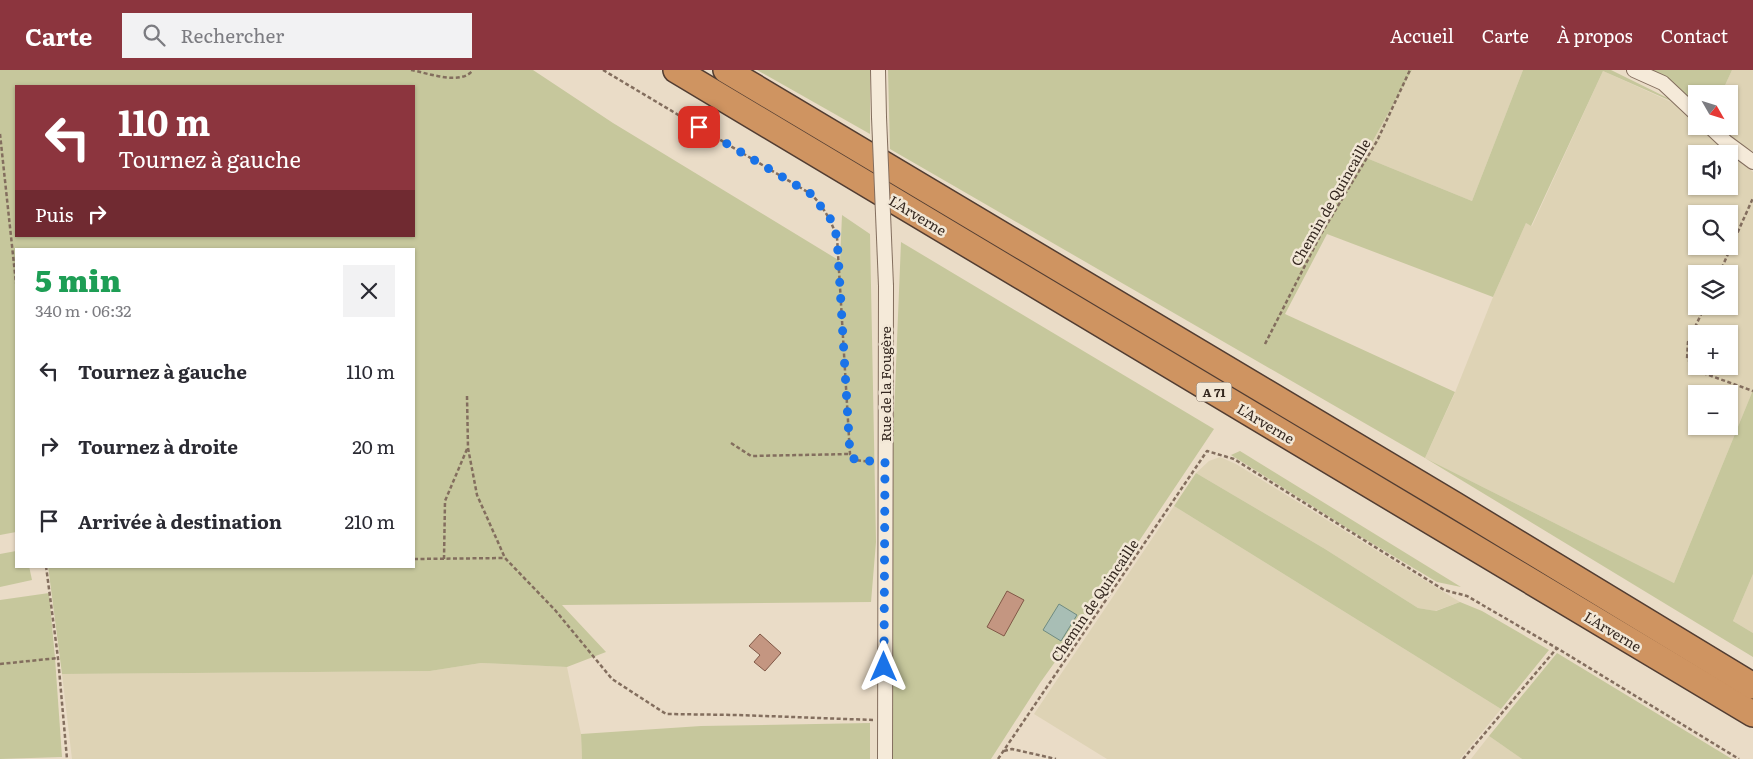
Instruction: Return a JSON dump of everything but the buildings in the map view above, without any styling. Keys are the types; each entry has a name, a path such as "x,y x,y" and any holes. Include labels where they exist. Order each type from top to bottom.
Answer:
{"highway":[{"name":"L'Arverne","path":"676,70 1753,714"},
{"name":"L'Arverne","path":"726,70 1446,500 1753,686"}],"street":[{"name":"Rue de la Fougère","path":"878,70 886,286 885,759"},
{"path":"1634,70 1663,83 1688,106"},
{"path":"1719,135 1753,162"}],"path":[{"path":"411,70 454,78 464,77 473,70"},
{"path":"603,70 811,194 830,218 837,237 850,454 855,460 885,462"},
{"name":"Chemin de Quincaille","path":"1265,344 1320,234 1377,141 1410,70"},
{"path":"0,134 15,274"},
{"path":"1723,265 1753,198"},
{"path":"1701,315 1688,342 1687,359 1703,373 1753,391"},
{"path":"467,396 468,448 477,495 505,558 555,610 612,679 666,714 884,720"},
{"path":"731,443 751,456 850,454"},
{"path":"444,559 445,501 468,448"},
{"name":"Chemin de Quincaille","path":"998,759 1207,452 1234,459 1444,590 1467,596 1556,648"},
{"path":"415,559 505,558"},
{"path":"46,568 58,658 67,759"},
{"path":"1463,759 1556,648 1739,759"},
{"path":"0,664 58,658"},
{"path":"1003,752 1012,749 1056,759"}],"shaded area":[{"path":"1412,70 1523,70 1472,201 1364,157"},
{"path":"1732,70 1753,70 1753,151 1741,145 1729,135 1738,135 1738,85 1725,85"},
{"path":"1603,71 1680,106 1688,114 1688,135 1710,135 1719,145 1688,145 1688,195 1738,195 1738,161 1753,172 1753,390 1738,427 1738,385 1688,385 1688,435 1735,435 1674,583 1425,458 1454,395 1493,297 1526,223 1532,226"},
{"path":"1220,457 1236,464 1460,602 1435,611 1418,608 1325,549 1196,473 1209,461"},
{"path":"1174,506 1501,709 1460,759 1107,759 1034,714"},
{"path":"1753,574 1753,633 1733,621"},
{"path":"1059,604 1077,615 1061,641 1043,630"},
{"path":"481,663 567,667 581,734 582,759 72,759 62,674 430,671"},
{"path":"1489,736 1522,759 1471,759"}],"green space":[{"path":"0,70 533,70 613,123 840,261 842,215 870,234 876,542 871,602 562,605 606,652 567,667 481,663 430,671 62,674 48,568 415,568 415,248 15,248 15,532 0,535"},
{"path":"757,70 870,70 870,134"},
{"path":"888,70 1412,70 1364,157 1472,201 1523,70 1611,70 1688,108 1603,71 1531,226 1526,223 1493,297 1327,234 1285,314 1455,392 1425,458 890,149"},
{"path":"1647,70 1732,70 1725,85 1688,85 1688,102"},
{"path":"901,242 1214,429 1109,586 1040,683 991,759 893,759 893,439"},
{"path":"1753,390 1753,574 1733,621 1753,633 1753,657 1425,458 1674,583 1735,435 1738,435 1738,427"},
{"path":"1240,451 1461,587 1437,582 1231,455"},
{"path":"1196,473 1325,549 1418,608 1436,611 1460,602 1482,611 1549,650 1501,709 1174,506"},
{"path":"15,551 15,568 29,568 32,580 0,587 0,554"},
{"path":"49,593 62,757 0,759 0,600"},
{"path":"1557,653 1732,759 1522,759 1489,736"},
{"path":"870,723 870,759 582,759 581,734 701,726"}],"route":[{"path":"699,127 811,194 830,218 837,237 843,312 850,454 855,460 885,462 884,667"}]}
